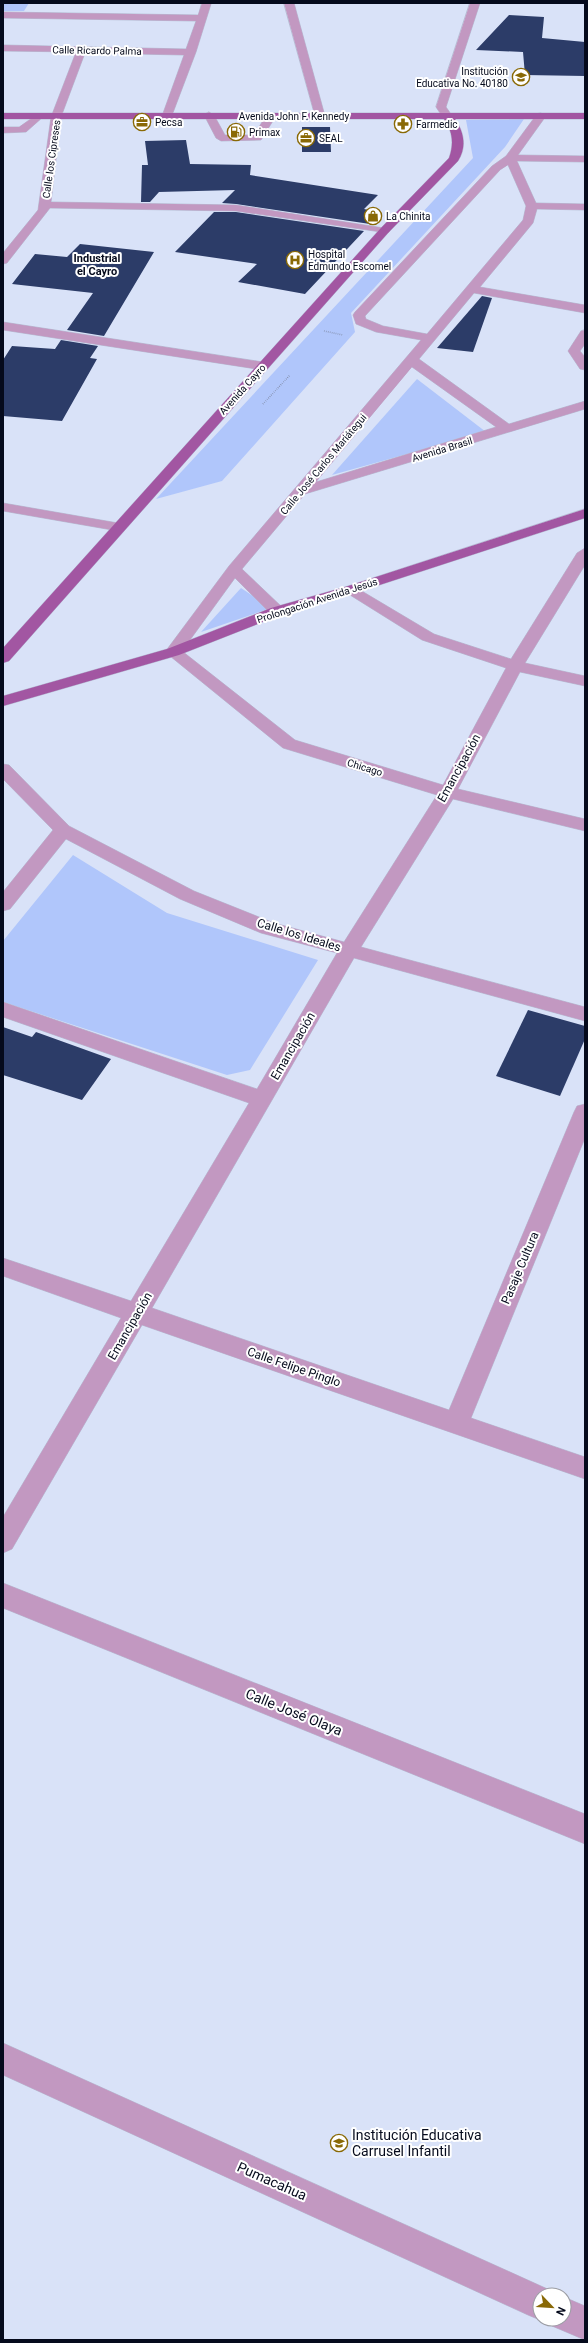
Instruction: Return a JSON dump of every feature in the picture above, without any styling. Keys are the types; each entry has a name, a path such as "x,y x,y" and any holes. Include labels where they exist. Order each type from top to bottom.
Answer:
{"main road":[{"name":"Avenida John F. Kennedy","path":"3,116 585,116"},
{"name":"Avenida Cayro","path":"4,655 384,231 454,159 460,146 457,128 448,117"},
{"name":"Prolongación Avenida Jesús","path":"5,698 173,652 277,611 350,590 585,513"}],"street":[{"path":"35,28 50,3"},
{"path":"167,116 191,52 206,3"},
{"path":"289,3 320,116"},
{"path":"448,117 441,107 475,3"},
{"path":"3,15 202,18"},
{"name":"Calle Ricardo Palma","path":"3,48 25,45 82,49 191,52"},
{"name":"Calle los Cipreses","path":"3,260 44,210 45,134 56,117 82,49"},
{"path":"209,115 221,138 257,138 272,116"},
{"path":"429,338 380,329 360,321 359,315 496,168 510,158 541,116"},
{"path":"22,130 38,117"},
{"path":"3,130 22,130 45,134"},
{"path":"510,158 585,159"},
{"path":"510,158 532,206 585,207"},
{"path":"45,205 236,208 384,231"},
{"name":"Calle José Carlos Mariátegui","path":"173,652 234,569 529,221 532,206"},
{"path":"472,289 585,309"},
{"path":"3,326 263,366"},
{"path":"585,334 574,351 585,366"},
{"path":"411,360 507,429"},
{"name":"Avenida Brasil","path":"300,491 585,405"},
{"path":"3,507 118,527"},
{"name":"Emancipación","path":"3,1541 138,1313 349,950 448,792 515,666 585,554"},
{"path":"234,569 277,611"},
{"path":"350,590 428,637 515,666 585,681"},
{"name":"Chicago","path":"173,652 289,744 448,792 585,825"},
{"name":"Calle los Ideales","path":"3,769 63,830 187,895 268,928 585,1014"},
{"path":"3,905 63,830"},
{"path":"3,1009 262,1099"},
{"name":"Pasaje Cultura","path":"456,1423 585,1112"},
{"name":"Calle Felipe Pinglo","path":"3,1266 585,1468"},
{"name":"Calle José Olaya","path":"3,1595 585,1829"},
{"name":"Pumacahua","path":"3,2059 532,2300"},
{"path":"572,2318 585,2324"}],"path":[{"path":"324,331 344,335"}],"shaded area":[{"path":"3,3 29,3 24,11 3,11"},
{"path":"524,119 505,147 351,313 355,332 222,481 156,499 473,158 466,120"},
{"path":"417,379 486,432 332,475"},
{"path":"241,588 271,608 201,632"},
{"path":"73,855 167,913 318,960 250,1070 227,1075 3,1002 3,941"}],"building":[{"path":"509,15 544,17 542,38 585,42 585,76 525,75 523,52 476,50"},
{"path":"302,127 330,127 331,152 302,152"},
{"path":"186,140 190,164 251,165 250,175 378,195 364,209 381,213 370,224 222,203 235,190 159,192 150,202 141,202 142,165 148,165 145,141"},
{"path":"214,212 236,212 364,231 305,294 238,282 257,264 175,252"},
{"path":"80,244 154,252 104,336 67,330 93,293 12,284 35,254 67,257"},
{"path":"482,296 492,298 473,352 437,348"},
{"path":"61,340 98,346 90,358 97,359 62,421 3,416 3,360 12,346 55,349"},
{"path":"528,1010 585,1026 585,1039 560,1096 496,1076"},
{"path":"3,1027 32,1037 36,1032 111,1059 82,1100 3,1075"}],"place":[{"name":"Institución Educativa No. 40180","path":"521,77"},
{"name":"Pecsa","path":"142,122"},
{"name":"Farmedic","path":"403,124"},
{"name":"Primax","path":"236,132"},
{"name":"SEAL","path":"306,138"},
{"name":"La Chinita","path":"373,216"},
{"name":"Hospital Edmundo Escomel","path":"295,260"},
{"name":"Institución Educativa Carrusel Infantil","path":"339,2143"}],"district":[{"name":"Industrial el Cayro","path":"97,264"}]}
